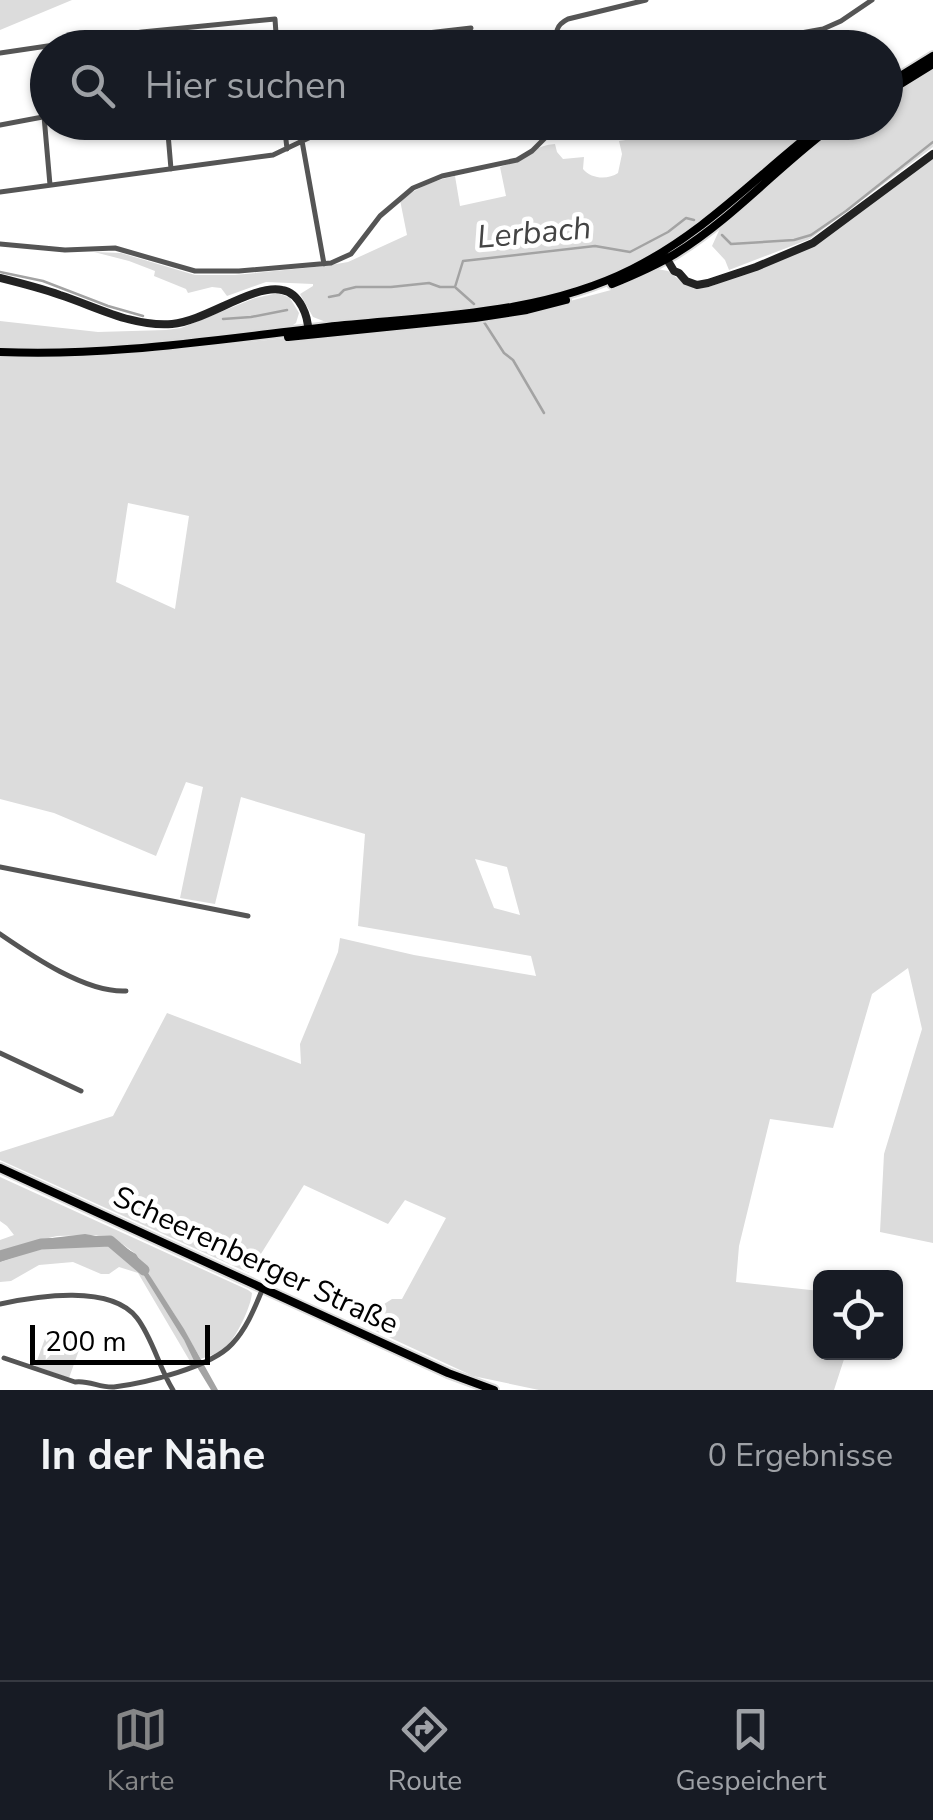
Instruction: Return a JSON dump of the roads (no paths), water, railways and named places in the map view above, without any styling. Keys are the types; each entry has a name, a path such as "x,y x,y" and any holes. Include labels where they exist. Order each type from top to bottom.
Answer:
{"main road":[{"path":"903,74 933,56"},
{"path":"903,83 933,64"},
{"path":"0,352 218,344 545,300 671,259 710,220 805,140"},
{"path":"307,332 474,318 527,310 603,288 671,259 815,140"},
{"name":"Scheerenberger Straße","path":"0,1168 262,1291 494,1390"}],"street":[{"path":"556,30 568,19 646,0"},
{"path":"817,30 841,22 872,0"},
{"path":"162,30 275,19 275,30"},
{"path":"454,30 471,28"},
{"path":"0,53 30,49"},
{"path":"0,125 30,119"},
{"path":"47,140 50,185"},
{"path":"168,140 171,169"},
{"path":"286,140 287,149"},
{"path":"0,192 273,156 306,140"},
{"path":"0,244 65,250 116,248 195,271 324,264 351,254 380,216 413,188 437,178 517,160 543,140"},
{"path":"302,142 324,264"},
{"path":"671,259 689,283 702,285 806,246 933,154"},
{"path":"0,278 147,323 191,320 273,289 291,292 304,312 307,332"},
{"path":"0,866 248,916"},
{"path":"0,934 82,981 116,992 126,991"},
{"path":"0,1053 81,1090"},
{"path":"4,1358 76,1382 85,1380 108,1387 165,1376 225,1351 241,1333 262,1291"},
{"path":"0,1304 70,1296 100,1298 121,1305 139,1321 173,1390"}],"waterway":[{"name":"Lerbach","path":"722,235 731,244 794,240 811,235 933,142"},
{"name":"Lerbach","path":"329,297 356,287 429,283 455,287 463,261 595,246 630,252 686,218 694,220"},
{"name":"Lerbach","path":"0,272 43,281 143,316"},
{"path":"456,288 474,304"},
{"name":"Lerbach","path":"223,319 287,310"},
{"path":"484,322 513,360 544,413"},
{"path":"0,1256 41,1244 110,1241 144,1270"}]}
